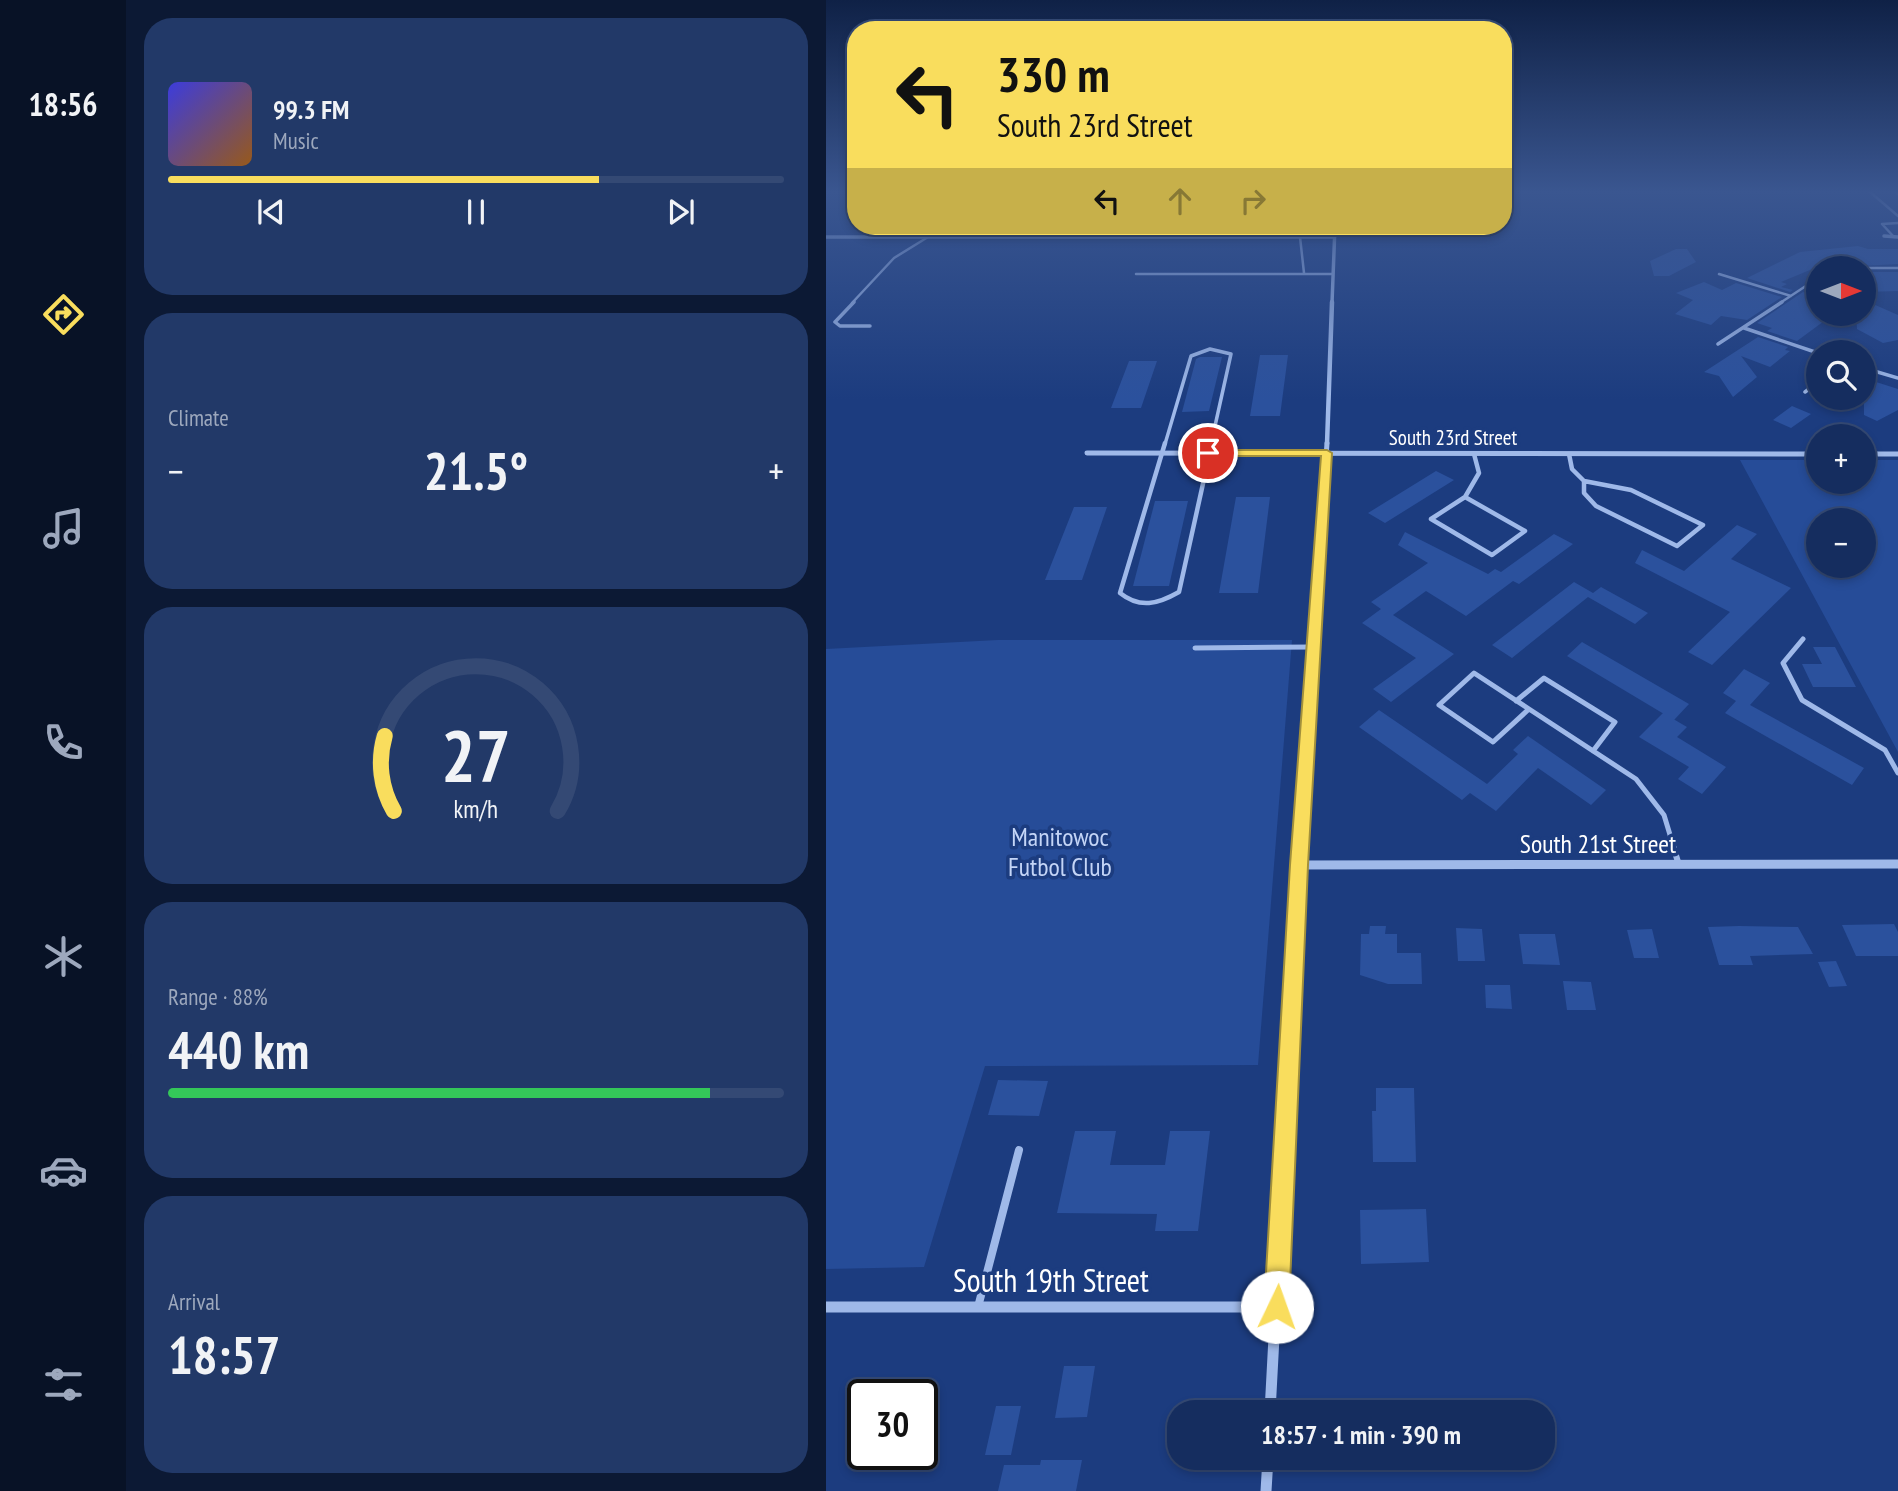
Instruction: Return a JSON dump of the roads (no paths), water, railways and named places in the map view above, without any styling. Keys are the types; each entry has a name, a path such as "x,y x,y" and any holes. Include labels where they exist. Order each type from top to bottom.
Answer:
{"street":[{"path":"1271,1400 1299,865 1327,453 1333,261"},
{"name":"South 23rd Street","path":"1087,453 1806,454"},
{"path":"1876,454 1898,454"},
{"name":"South 21st Street","path":"1299,865 1898,864"},
{"name":"South 19th Street","path":"826,1307 1277,1307"},
{"path":"1266,1491 1267,1470"}],"lane":[{"path":"870,326 840,326 835,322 892,261"},
{"path":"1303,261 1304,273"},
{"path":"1876,268 1898,268"},
{"path":"1136,274 1332,274"},
{"path":"1720,274 1791,296"},
{"path":"1718,344 1806,286"},
{"path":"1744,328 1806,349"},
{"path":"1210,349 1231,354 1208,453 1179,592 1163,602 1145,606 1129,602 1120,593 1191,356 1210,349"},
{"path":"1876,372 1898,378"},
{"path":"1465,497 1525,531 1492,555 1431,519 1465,497 1479,473 1474,454"},
{"path":"1569,454 1572,469 1584,481 1606,481 1623,485 1703,525 1677,546 1596,506 1584,493 1584,481"},
{"path":"1803,639 1783,663 1802,699 1885,750 1898,773"},
{"path":"1195,648 1314,647"},
{"path":"1529,709 1493,742 1439,705 1474,673 1636,779 1664,816 1679,865"},
{"path":"1516,701 1544,678 1615,723 1593,751"},
{"path":"978,1307 1019,1150"}],"park label":[{"name":"Manitowoc Futbol Club","path":"1060,852"}]}
